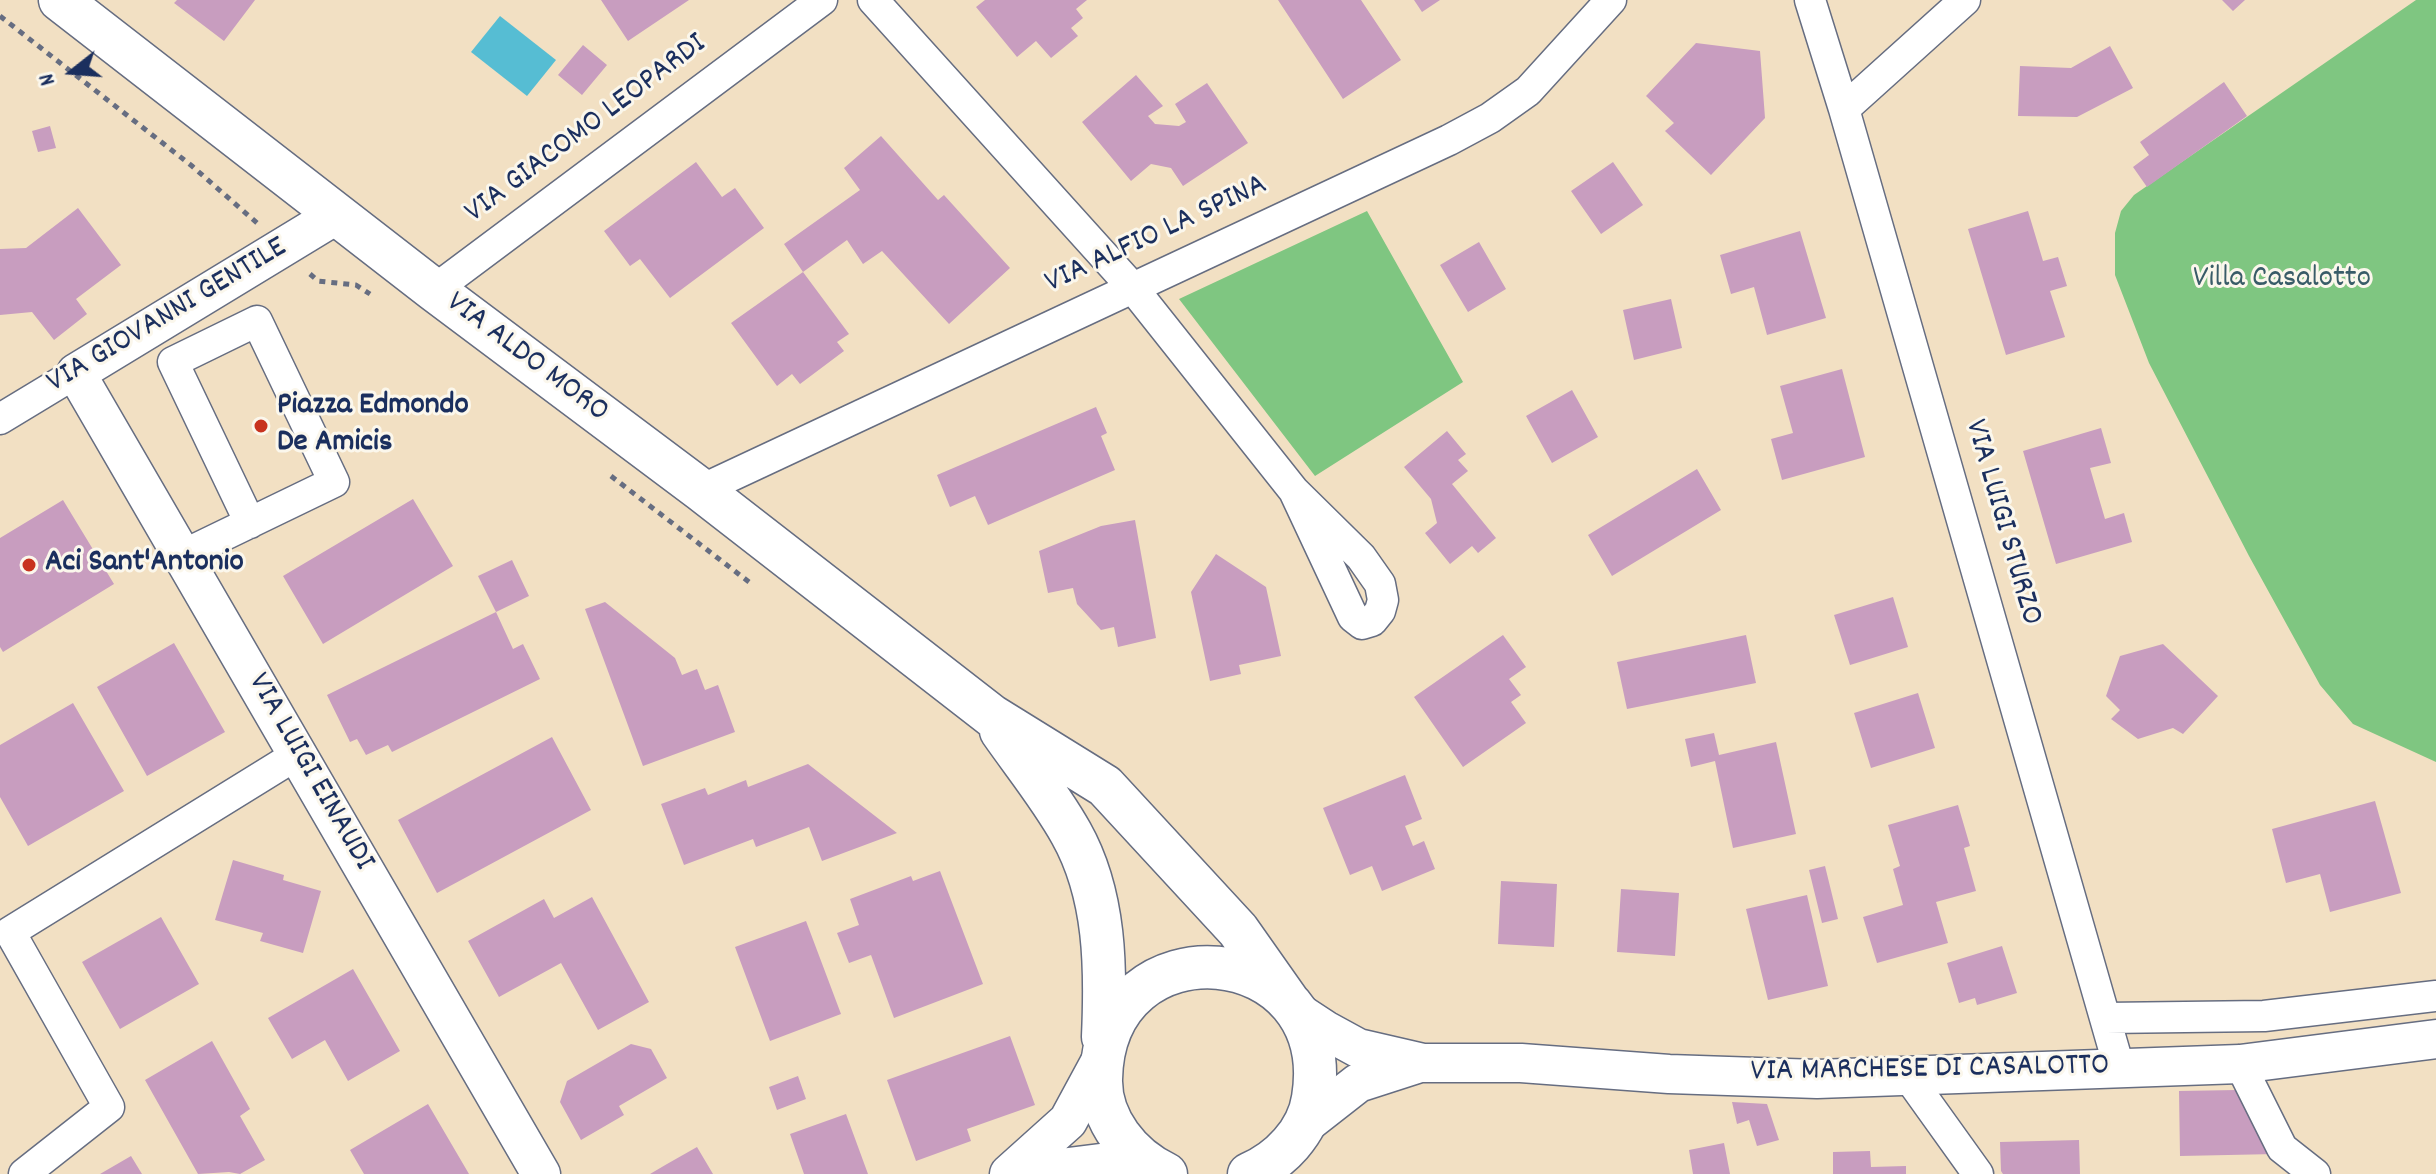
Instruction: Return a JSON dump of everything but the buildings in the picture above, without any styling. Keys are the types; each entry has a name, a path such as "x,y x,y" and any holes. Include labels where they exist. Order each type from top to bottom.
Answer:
{"main road":[{"name":"VIA ALDO MORO","path":"60,0 992,716"},
{"path":"992,716 1105,786 1238,930 1292,1006 1308,1032 1315,1055 1316,1080 1313,1104 1302,1129 1291,1174"},
{"path":"992,716 1072,834 1088,874 1100,914 1106,975 1101,1088 1108,1114 1121,1138 1158,1170"},
{"path":"1102,1055 1112,1025 1126,1003 1145,986 1168,973 1193,967 1219,966 1245,972 1268,984 1292,1006"},
{"path":"1249,1174 1283,1153 1302,1129"}],"street":[{"name":"VIA GIACOMO LEOPARDI","path":"434,290 822,0"},
{"path":"873,0 1132,287 1294,491"},
{"name":"VIA ALFIO LA SPINA","path":"701,490 1449,140 1490,118 1528,91 1611,0"},
{"name":"VIA LUIGI STURZO","path":"1810,0 2119,1067"},
{"path":"1844,109 1965,0"},
{"name":"VIA GIOVANNI GENTILE","path":"0,419 336,215"},
{"path":"183,555 250,523 334,482 257,321 173,362 250,523"},
{"name":"VIA LUIGI EINAUDI","path":"76,373 541,1174"},
{"path":"24,1174 109,1107 5,922 298,754"},
{"path":"2106,1018 2264,1016 2436,996"},
{"path":"1292,1006 1325,1030 1358,1048 1423,1063"},
{"name":"VIA MARCHESE DI CASALOTTO","path":"1423,1063 1521,1063 1669,1074 1817,1079 2240,1064 2436,1039"},
{"path":"1011,1174 1068,1121 1102,1055"},
{"path":"1302,1129 1358,1083 1423,1063"},
{"path":"2240,1064 2282,1148 2315,1174"},
{"path":"1907,1075 1978,1174"},
{"path":"1011,1174 1158,1170"}],"path":[{"path":"0,16 192,166"}],"green space":[{"name":"Villa Casalotto","path":"2416,0 2436,0 2436,762 2353,724 2320,685 2149,363 2115,275 2115,233 2121,211 2134,195"},
{"path":"1367,211 1463,382 1315,476 1179,299"}],"water":[{"path":"500,16 556,60 527,96 471,52"}],"place":[{"name":"Piazza Edmondo De Amicis","path":"261,426"},
{"name":"Aci Sant'Antonio","path":"29,565"}]}
